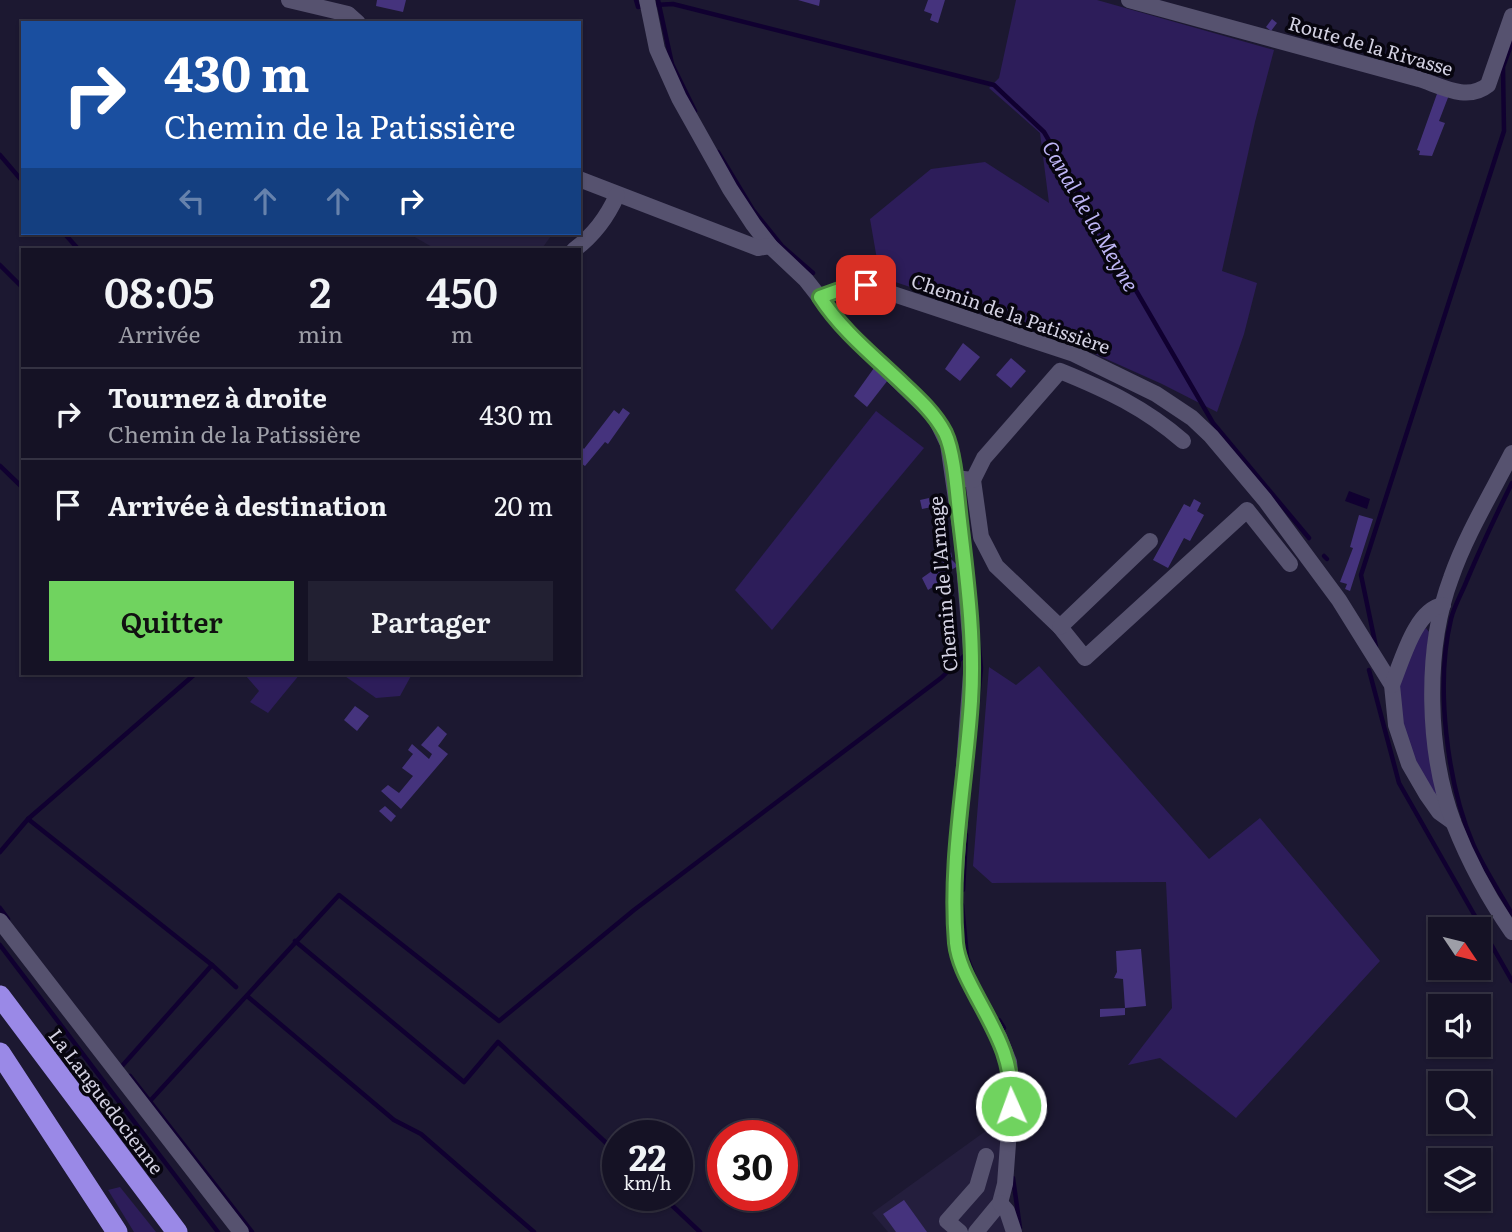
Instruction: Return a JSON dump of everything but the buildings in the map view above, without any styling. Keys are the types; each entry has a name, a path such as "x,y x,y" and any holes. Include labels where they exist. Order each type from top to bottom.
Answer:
{"highway":[{"name":"La Languedocienne","path":"0,996 177,1232"},
{"path":"0,1053 117,1232"}],"street":[{"path":"289,0 348,14 356,21"},
{"name":"Chemin de l'Arnage","path":"647,0 657,49 678,98 730,189 770,246 820,297 843,327 935,417 946,435 954,478 972,661 971,702 954,896 956,947 964,974 999,1037 1009,1062 1012,1090 1010,1122 1005,1184 1000,1203"},
{"name":"Route de la Rivasse","path":"1129,0 1464,93 1480,92 1488,85 1512,16"},
{"path":"581,180 758,248 770,246"},
{"path":"577,248 592,236 611,210 617,195"},
{"name":"Chemin de la Patissière","path":"820,297 845,288 866,285 1074,354 1157,394 1192,418 1211,436 1265,500 1339,600 1392,685 1396,725 1409,764 1439,812 1454,822"},
{"path":"1183,441 1158,419 1109,390 1060,371 984,458 973,480 981,537 996,566 1060,627 1085,658 1247,510 1290,564"},
{"path":"1512,453 1459,558 1443,605 1432,680 1437,752 1454,822 1470,861 1512,932"},
{"path":"954,478 973,480"},
{"path":"1060,627 1150,541"},
{"path":"1392,685 1422,618 1433,606 1443,605"},
{"path":"0,920 241,1232"},
{"path":"960,1232 947,1221 977,1187 986,1156"},
{"path":"977,1232 1000,1203 1007,1211 1014,1232"}],"shaded area":[{"path":"1016,0 1097,0 1274,50 1222,271 1257,283 1244,334 1217,412 1046,332 880,277 870,219 931,169 985,162 1049,203 1040,133 989,88 999,78"},
{"path":"411,235 552,235 542,248 434,248"},
{"path":"876,411 924,448 772,630 735,590"},
{"path":"1349,491 1370,499 1367,509 1345,501"},
{"path":"1426,628 1429,632 1427,716 1439,800 1415,758 1400,708 1402,674"},
{"path":"1039,666 1209,859 1260,818 1380,961 1236,1118 1160,1058 1128,1065 1172,1008 1166,882 992,883 973,866 989,667 1016,685"},
{"path":"299,675 268,713 250,702 259,691 246,676"},
{"path":"343,675 411,675 400,696 376,698"},
{"path":"1001,1120 1006,1221 1009,1232 888,1232 872,1213"},
{"path":"120,1187 156,1232 134,1232 108,1190"}],"waterway":[{"name":"Canal de la Meyne","path":"636,0 638,7 642,6"},
{"path":"658,0 672,64 695,111"},
{"name":"Canal de la Meyne","path":"654,5 673,4 994,85 1044,132 1213,423 1309,538"},
{"path":"1376,647 1361,575 1504,131 1503,67 1512,42"},
{"path":"718,152 753,210 782,246 813,273"},
{"path":"0,155 21,180"},
{"path":"66,235 77,248"},
{"path":"0,265 21,286"},
{"path":"0,466 21,486"},
{"path":"1512,483 1454,609 1446,645 1444,673 1446,733 1456,792 1477,853 1512,914"},
{"name":"Canal de la Meyne","path":"1324,556 1327,559"},
{"path":"972,764 981,668 977,626"},
{"path":"150,1101 339,895 499,1021 634,910 941,678 967,653"},
{"path":"1369,670 1399,783 1512,981"},
{"path":"0,852 28,819 194,675"},
{"path":"28,819 212,965"},
{"path":"963,890 966,835"},
{"path":"962,905 967,957 974,976"},
{"path":"0,908 8,919"},
{"path":"295,941 464,1082 498,1042 602,1139"},
{"path":"0,945 218,1232"},
{"path":"122,1066 212,965 236,987"},
{"path":"247,996 394,1120 421,1134 534,1232"},
{"path":"999,1020 1004,1028"},
{"path":"130,1076 252,1232"},
{"path":"1016,1138 1020,1107 1018,1077"},
{"path":"1013,1178 1020,1228"},
{"path":"678,1211 700,1232"}],"route":[{"path":"866,285 845,288 820,297 843,327 935,417 946,435 948,444 962,540 972,661 971,702 954,896 956,947 964,974 999,1037 1009,1062 1011,1106"}]}
